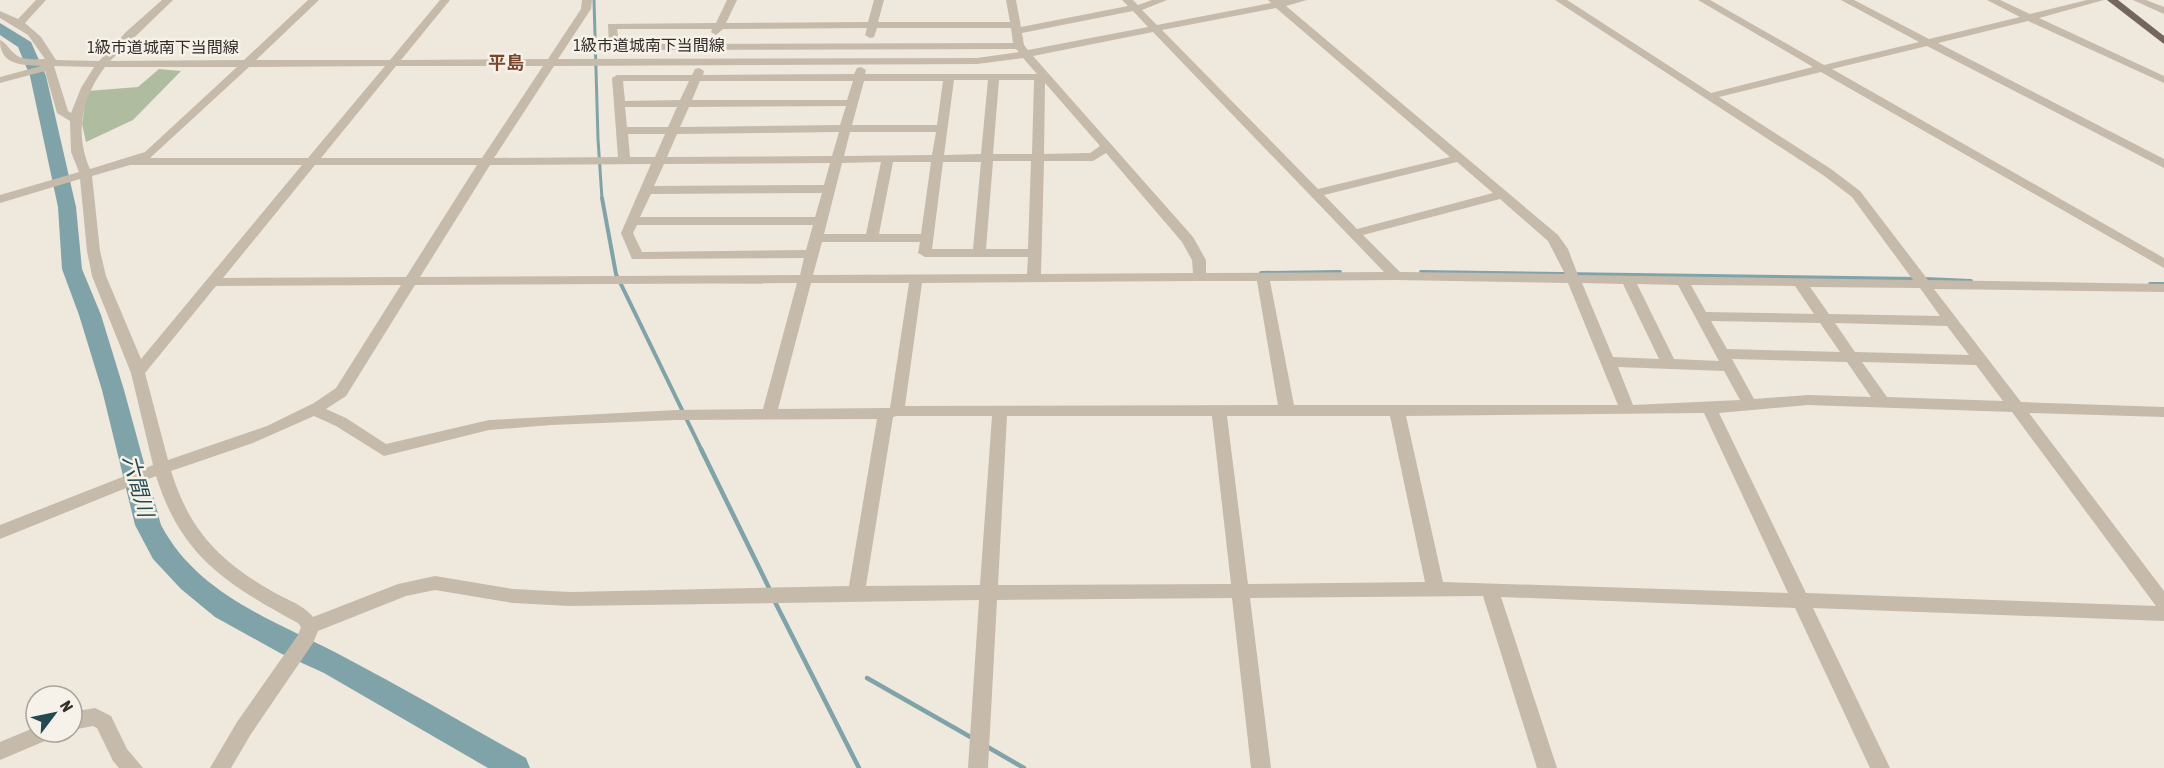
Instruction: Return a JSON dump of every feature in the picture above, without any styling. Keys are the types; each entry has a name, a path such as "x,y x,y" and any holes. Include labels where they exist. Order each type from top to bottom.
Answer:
{"main road":[{"path":"2112,0 2164,41"}],"street":[{"path":"19,24 41,0"},
{"path":"168,0 127,37 88,83 76,120 77,152 99,278 138,372 157,470 187,527 207,554 236,580 304,618 308,632"},
{"path":"0,199 135,162 149,155 250,63 314,0"},
{"path":"138,372 445,0"},
{"path":"0,532 118,484 246,441 314,410 341,392 486,161 586,9 587,0"},
{"path":"732,0 627,233 637,256 813,254"},
{"path":"769,415 879,0"},
{"path":"1011,0 1015,28 1023,50 1042,77 1108,146 1188,240 1200,260 1200,278"},
{"path":"1127,0 1396,276"},
{"path":"1023,50 867,47 614,47 612,26 872,25 1015,28 1136,9 1162,0"},
{"name":"1級市道城南下当間線","path":"0,80 24,69 47,65 977,61 1023,50 1155,29 1276,2 1302,0"},
{"path":"1560,0 1712,96 1827,172 1856,194 2164,604"},
{"path":"1703,0 2164,264"},
{"path":"1846,0 2164,164"},
{"path":"1992,0 2164,80"},
{"path":"1712,96 2027,16 2099,0"},
{"path":"2138,0 2164,11"},
{"path":"1276,2 1553,238 1571,274 1628,410"},
{"path":"0,14 32,32 47,50 47,65 63,113 76,120"},
{"path":"0,43 9,54 2,57 2,60 24,69"},
{"path":"949,77 925,253 1035,253"},
{"path":"979,253 994,77"},
{"path":"624,161 617,78 1042,77"},
{"path":"1034,279 1042,77"},
{"path":"620,104 852,103"},
{"path":"622,131 941,128"},
{"path":"135,162 1038,159 1093,157 1108,146"},
{"path":"1317,193 1459,158"},
{"path":"872,238 887,160"},
{"path":"647,190 830,189"},
{"path":"1355,233 1502,195"},
{"path":"632,220 822,221"},
{"path":"817,238 927,238"},
{"path":"212,282 1263,278 1571,274 1800,283 1920,280 2164,288"},
{"path":"1263,278 1287,410"},
{"path":"1627,278 1669,364"},
{"path":"856,595 916,279"},
{"path":"1682,280 1750,405"},
{"path":"1800,283 1883,403"},
{"path":"1702,315 1950,321"},
{"path":"1608,362 1669,364 1850,357 1979,360"},
{"path":"314,410 341,422 384,450 489,425 676,415 1000,411 1628,410 1709,408 1808,400 2164,412"},
{"path":"1709,408 1880,768"},
{"path":"1219,410 1261,768"},
{"path":"978,768 1000,411"},
{"path":"1398,411 1436,591"},
{"path":"220,768 244,728 294,657 308,632 404,589 435,583 513,596 570,599 790,594 1242,593 1490,589 1798,598 2164,614"},
{"path":"1490,589 1546,768"},
{"path":"84,719 95,717 104,722 120,755 133,768"},
{"path":"0,751 24,741"}],"green space":[{"path":"159,69 181,71 133,120 86,142 82,124 87,91 138,87"}],"waterway":[{"path":"594,0 602,199"},
{"name":"六間川","path":"0,28 25,45 38,76 67,207 72,269 90,315 113,390 148,525 162,552 190,582 225,609 290,645 334,665 515,768"},
{"path":"602,198 616,274 702,451"},
{"path":"1261,273 1340,272"},
{"path":"1421,272 1917,279"},
{"path":"1925,279 1971,281"},
{"path":"2150,284 2164,284"},
{"path":"701,449 770,590"},
{"path":"774,600 859,768"},
{"path":"867,678 974,739"},
{"path":"986,746 1024,768"}],"district":[{"name":"平島","path":"506,63"}]}
